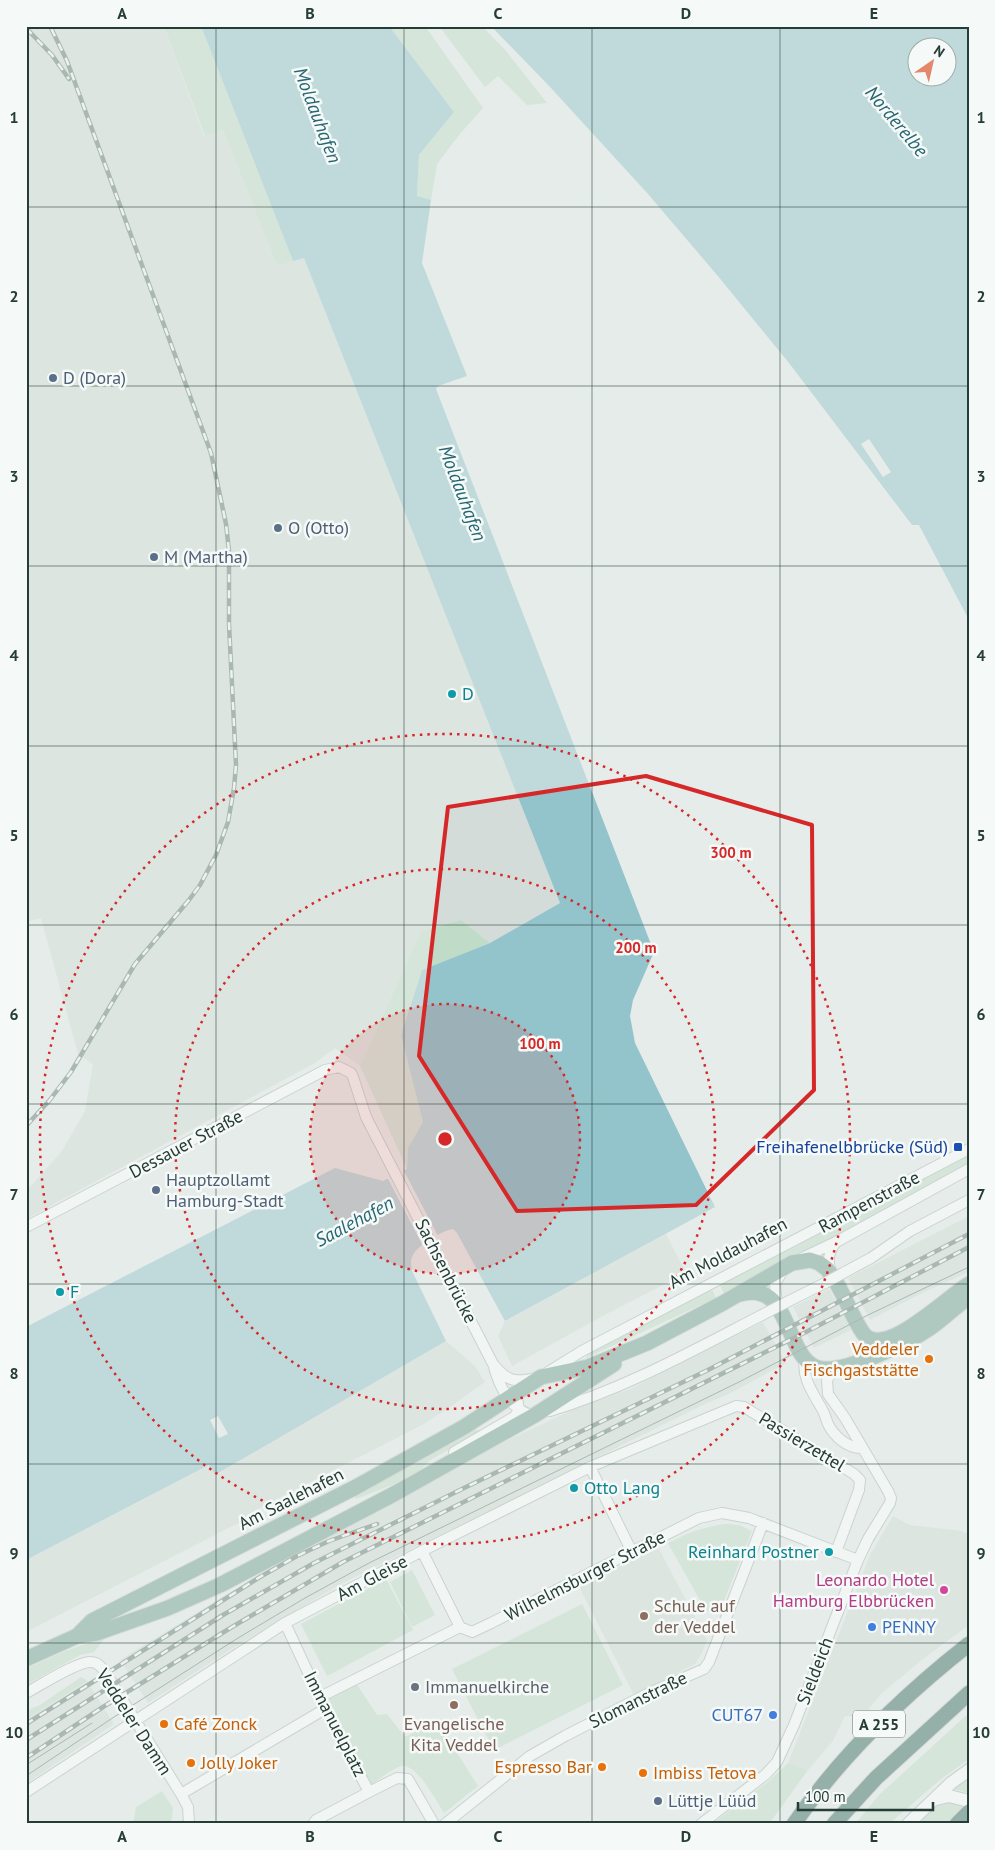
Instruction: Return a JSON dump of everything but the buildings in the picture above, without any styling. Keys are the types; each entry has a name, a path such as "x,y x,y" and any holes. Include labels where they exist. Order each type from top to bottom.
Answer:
{"highway":[{"name":"A 255","path":"794,1824 813,1796 848,1755 902,1701 969,1644"},
{"name":"A 255","path":"834,1824 876,1778 969,1693"},
{"path":"957,1824 969,1812"}],"main road":[{"path":"792,1263 804,1260 824,1266 834,1276 864,1336 874,1341 881,1341 919,1323 956,1292 969,1284"},
{"name":"Rampenstraße","path":"541,1377 588,1367 647,1342 737,1295 792,1263"},
{"path":"737,1295 755,1292 783,1302 805,1358 818,1368 838,1367 872,1358 925,1331 969,1297"},
{"path":"838,1367 855,1355 861,1347 864,1336"},
{"name":"Rampenstraße","path":"535,1415 647,1342"},
{"name":"Am Moldauhafen","path":"514,1400 541,1377"},
{"name":"Am Saalehafen","path":"77,1636 92,1621 356,1487 514,1400"},
{"name":"Am Saalehafen","path":"26,1659 77,1636 97,1633 198,1595 394,1494 535,1415"}],"street":[{"name":"Dessauer Straße","path":"26,1227 325,1070 339,1067 347,1071"},
{"name":"Sachsenbrücke","path":"347,1071 353,1077 366,1118 493,1364 502,1390 514,1400"},
{"name":"Am Moldauhafen","path":"541,1377 578,1354 969,1149"},
{"name":"Rampenstraße","path":"792,1263 838,1241 969,1169"},
{"name":"Rampenstraße","path":"950,1180 969,1174"},
{"path":"504,1375 514,1400 526,1413 535,1415 571,1404 662,1366 760,1316 783,1302 871,1258 910,1231 969,1200"},
{"path":"834,1276 829,1263 830,1253 838,1241"},
{"path":"783,1302 775,1284 780,1274 792,1263"},
{"path":"805,1358 804,1374 816,1400 824,1411 829,1425 847,1444 862,1448"},
{"name":"Sachsenbrücke","path":"493,1364 504,1375"},
{"path":"838,1367 827,1380 828,1394 845,1418 862,1448"},
{"path":"504,1375 518,1381 541,1377"},
{"name":"Am Saalehafen","path":"394,1494 397,1489 436,1462 514,1417 514,1400"},
{"name":"Am Gleise","path":"26,1792 286,1623 422,1551 590,1466 740,1405"},
{"name":"Passierzettel","path":"740,1405 854,1474 860,1480 861,1483 836,1552"},
{"name":"Sieldeich","path":"701,1824 766,1775 777,1762 794,1724 858,1560 889,1505 891,1498 888,1491 862,1448"},
{"path":"590,1466 632,1552"},
{"name":"Wilhelmsburger Straße","path":"320,1697 460,1627 472,1632 699,1518 722,1513 749,1518 858,1560"},
{"name":"Slomanstraße","path":"445,1824 530,1756 564,1736 647,1694 704,1669 709,1662 762,1523"},
{"path":"422,1551 460,1627"},
{"name":"Immanuelplatz","path":"286,1623 325,1708 369,1792 397,1778 408,1778 434,1824"},
{"name":"Veddeler Damm","path":"26,1693 77,1666 91,1662 98,1664 104,1670 181,1794 188,1807 190,1824"},
{"path":"181,1794 325,1708"},
{"path":"908,1824 951,1783 969,1770"},
{"path":"313,1824 316,1820 369,1792"},
{"path":"934,1800 949,1796 969,1800"}],"highlighted area":[{"path":"646,776 812,825 814,1090 696,1205 517,1211 419,1056 448,807"}],"shaded area":[{"path":"26,26 164,26 204,136 223,130 277,266 304,257 560,903 490,943 461,920 421,931 360,1066 335,1048 315,1063 26,1219 26,1189 31,1186 62,1151 85,1111 93,1064 78,1054 41,918 26,922"},
{"path":"969,1216 969,1272 922,1293 870,1320 848,1278"},
{"path":"666,1234 686,1273 512,1366 498,1336 505,1321"},
{"path":"829,1289 851,1330 814,1348 793,1307"},
{"path":"763,1322 786,1363 725,1396 709,1402 341,1584 236,1646 148,1703 120,1660 232,1591 320,1541 512,1438 570,1411 630,1389"},
{"path":"446,1341 475,1366 485,1382 422,1425 250,1513 252,1516 26,1632 26,1560 210,1465 216,1475"},
{"path":"893,1516 910,1525 962,1531 969,1535 969,1625 923,1659 881,1694 862,1717 845,1716 833,1741 808,1770 788,1763 870,1555"},
{"name":"Schule auf der Veddel","path":"658,1547 707,1640 695,1664 634,1695 579,1587"},
{"path":"87,1681 114,1724 26,1784 26,1719"}],"green space":[{"path":"164,26 201,26 293,261 277,266 223,130 205,136"},
{"path":"389,26 425,26 483,108 437,164 431,200 417,197 419,155 454,112"},
{"path":"439,26 482,26 506,51 547,103 527,105 498,76 485,87"},
{"path":"461,920 490,943 422,970 401,1035 423,1122 408,1148 407,1169 360,1066 421,931"},
{"path":"969,1155 969,1165 905,1198 843,1234 724,1294 720,1285"},
{"path":"712,1289 716,1298 586,1358 587,1355"},
{"path":"484,1430 432,1459 420,1470 392,1485 356,1499 353,1493 467,1431"},
{"path":"727,1524 739,1525 752,1531 719,1613 706,1611 668,1543 697,1530"},
{"path":"412,1570 435,1615 412,1627 390,1582"},
{"path":"386,1579 413,1630 327,1676 301,1624"},
{"path":"582,1604 623,1685 494,1750 452,1669"},
{"path":"107,1636 94,1652 80,1655 26,1685 26,1669 63,1652"},
{"path":"81,1677 87,1681 26,1719 26,1711 40,1705"},
{"path":"356,1683 377,1715 387,1714 405,1737 437,1721 478,1786 444,1813 426,1784 407,1766 397,1767 371,1785 350,1750 329,1699"},
{"path":"969,1713 969,1759 941,1779 889,1824 855,1824 880,1794"},
{"path":"788,1763 808,1770 769,1824 712,1824 768,1782"},
{"path":"969,1775 969,1793 953,1789"},
{"path":"162,1791 173,1808 171,1824 133,1824 136,1807"},
{"path":"950,1801 967,1806 949,1824 915,1824 939,1803"}],"water":[{"path":"201,26 389,26 454,112 419,155 417,196 431,200 422,263 467,376 438,386 436,389 654,952 633,1000 630,1016 635,1043 715,1207 505,1321 457,1233 453,1229 436,1235 416,1251 412,1257 411,1265 412,1271 446,1341 215,1475 209,1465 26,1560 26,1327 335,1168 383,1181 407,1169 408,1148 423,1122 401,1035 422,970 490,943 560,903 304,258 293,261"},
{"name":"Norderelbe","path":"491,26 969,26 969,620 919,525 912,525 789,363 648,194 551,88"}],"pier":[{"path":"869,439 891,472 883,477 861,444"},
{"path":"403,1169 438,1236 424,1248 387,1177"},
{"path":"218,1416 228,1434 219,1438 210,1420"}],"tram line":[{"path":"26,1776 238,1638 369,1563 741,1381 868,1315 969,1267"},
{"path":"26,1765 92,1723"}],"railway":[{"path":"26,1126 49,1101 71,1072 135,964 200,885 216,855 228,822 236,765 229,624 229,551 226,524 211,453 67,61 50,26"},
{"path":"26,28 52,55 69,79"},
{"path":"26,1740 223,1615 314,1563 708,1370 969,1234"},
{"path":"26,1758 103,1707 232,1627 343,1562 806,1332 969,1247"},
{"path":"26,1724 260,1577 297,1556 329,1541 377,1524"}],"place":[{"name":"D (Dora)","path":"53,378"},
{"name":"O (Otto)","path":"278,528"},
{"name":"M (Martha)","path":"154,557"},
{"name":"D","path":"452,694"},
{"name":"Freihafenelbbrücke (Süd)","path":"958,1147"},
{"name":"Hauptzollamt Hamburg-Stadt","path":"156,1190"},
{"name":"F","path":"60,1292"},
{"name":"Veddeler Fischgaststätte","path":"929,1359"},
{"name":"Otto Lang","path":"574,1488"},
{"name":"Reinhard Postner","path":"829,1552"},
{"name":"Leonardo Hotel Hamburg Elbbrücken","path":"944,1590"},
{"name":"Schule auf der Veddel","path":"644,1616"},
{"name":"PENNY","path":"872,1627"},
{"name":"Immanuelkirche","path":"415,1687"},
{"name":"Evangelische Kita Veddel","path":"454,1705"},
{"name":"CUT67","path":"773,1715"},
{"name":"Café Zonck","path":"164,1724"},
{"name":"Jolly Joker","path":"191,1763"},
{"name":"Espresso Bar","path":"602,1767"},
{"name":"Imbiss Tetova","path":"643,1773"},
{"name":"Lüttje Lüüd","path":"658,1801"}],"water label":[{"name":"Moldauhafen","path":"318,115"},
{"name":"Moldauhafen","path":"463,493"},
{"name":"Saalehafen","path":"354,1221"}]}
